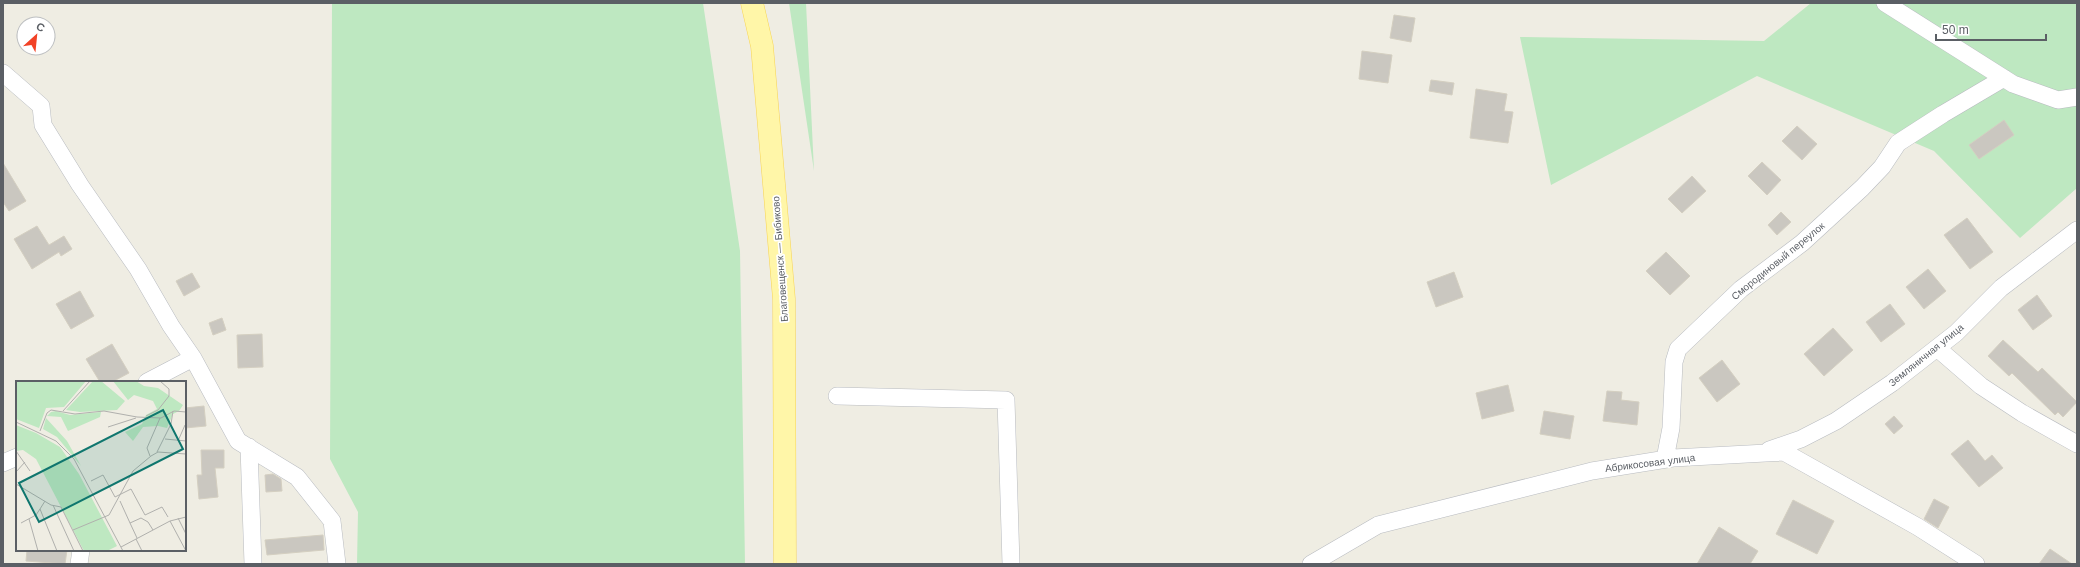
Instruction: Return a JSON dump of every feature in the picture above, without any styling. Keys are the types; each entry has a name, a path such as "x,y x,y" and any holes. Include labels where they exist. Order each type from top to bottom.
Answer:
{"main road":[{"name":"Благовещенск — Бибиково","path":"752,3 762,46 784,299 785,564"}],"street":[{"path":"1885,3 2013,84 2058,100 2077,97"},
{"path":"3,73 41,106 44,125 48,132 80,185 138,269 171,326 193,358 238,441 297,477 332,521 337,564"},
{"name":"Смородиновый переулок","path":"1664,459 1671,428 1674,362 1678,349 1741,289 1802,243 1824,223 1882,167 1898,143 2004,78"},
{"name":"Земляничная улица","path":"1758,454 1802,439 1836,421 1892,383 1956,333 2001,288 2077,230"},
{"path":"1936,348 1981,386 2022,413 2077,444"},
{"path":"149,381 193,358"},
{"path":"837,396 1006,400 1011,564"},
{"path":"249,448 253,564"},
{"name":"Абрикосовая улица","path":"1311,564 1378,525 1592,471 1664,459 1784,452 1918,527 1976,564"},
{"path":"3,463 16,457"},
{"path":"79,564 81,551"}],"green space":[{"path":"332,3 703,3 740,251 745,564 357,564 358,512 330,459"},
{"path":"789,3 806,3 814,171"},
{"path":"1811,3 2077,3 2077,188 2020,238 1934,151 1757,76 1551,185 1520,37 1764,41"}],"building":[{"path":"1394,15 1415,18 1411,42 1390,38"},
{"path":"1362,51 1392,55 1388,83 1359,79"},
{"path":"1431,80 1454,83 1452,95 1429,91"},
{"path":"1476,89 1507,94 1504,111 1513,112 1508,143 1470,138"},
{"path":"2004,120 2014,135 1979,159 1969,145"},
{"path":"1797,126 1817,144 1802,160 1782,141"},
{"path":"1762,162 1781,180 1767,195 1748,176"},
{"path":"3,163 26,201 9,211 3,202"},
{"path":"1692,176 1706,191 1682,213 1668,199"},
{"path":"1781,212 1791,222 1777,235 1768,225"},
{"path":"1967,218 1993,252 1970,269 1944,235"},
{"path":"37,226 49,245 64,236 72,249 61,256 59,252 32,269 14,239"},
{"path":"1666,252 1690,276 1670,295 1646,271"},
{"path":"1928,269 1946,291 1924,309 1906,287"},
{"path":"1454,272 1463,297 1436,307 1427,282"},
{"path":"192,273 200,287 184,296 176,281"},
{"path":"80,291 94,316 71,329 56,304"},
{"path":"2037,295 2052,316 2033,330 2018,310"},
{"path":"1890,304 1905,324 1881,342 1866,322"},
{"path":"222,318 226,330 213,335 209,323"},
{"path":"1833,328 1853,350 1824,376 1804,354"},
{"path":"262,334 263,367 238,368 237,335"},
{"path":"2003,340 2038,372 2042,368 2077,402 2063,417 2058,412 2055,415 2012,373 2009,376 1988,356"},
{"path":"112,344 129,373 114,381 99,381 86,359"},
{"path":"1722,360 1740,384 1717,402 1699,378"},
{"path":"1508,385 1514,411 1482,419 1476,393"},
{"path":"1607,391 1622,392 1621,400 1639,402 1637,425 1603,421"},
{"path":"204,406 206,426 186,428 186,408"},
{"path":"1544,411 1574,416 1570,439 1540,434"},
{"path":"1894,416 1903,426 1894,434 1885,424"},
{"path":"1968,440 1985,461 1992,455 2003,468 1979,487 1951,454"},
{"path":"201,450 224,450 224,468 215,468 218,497 199,499 197,475 202,475"},
{"path":"273,474 281,479 282,491 266,492 265,475"},
{"path":"1934,499 1949,507 1938,528 1924,519"},
{"path":"1793,500 1834,521 1817,554 1776,534"},
{"path":"1719,527 1758,551 1750,564 1697,564"},
{"path":"323,535 324,550 267,555 265,540"},
{"path":"2050,549 2072,564 2039,564"},
{"path":"27,551 67,551 65,564 26,561"}]}
